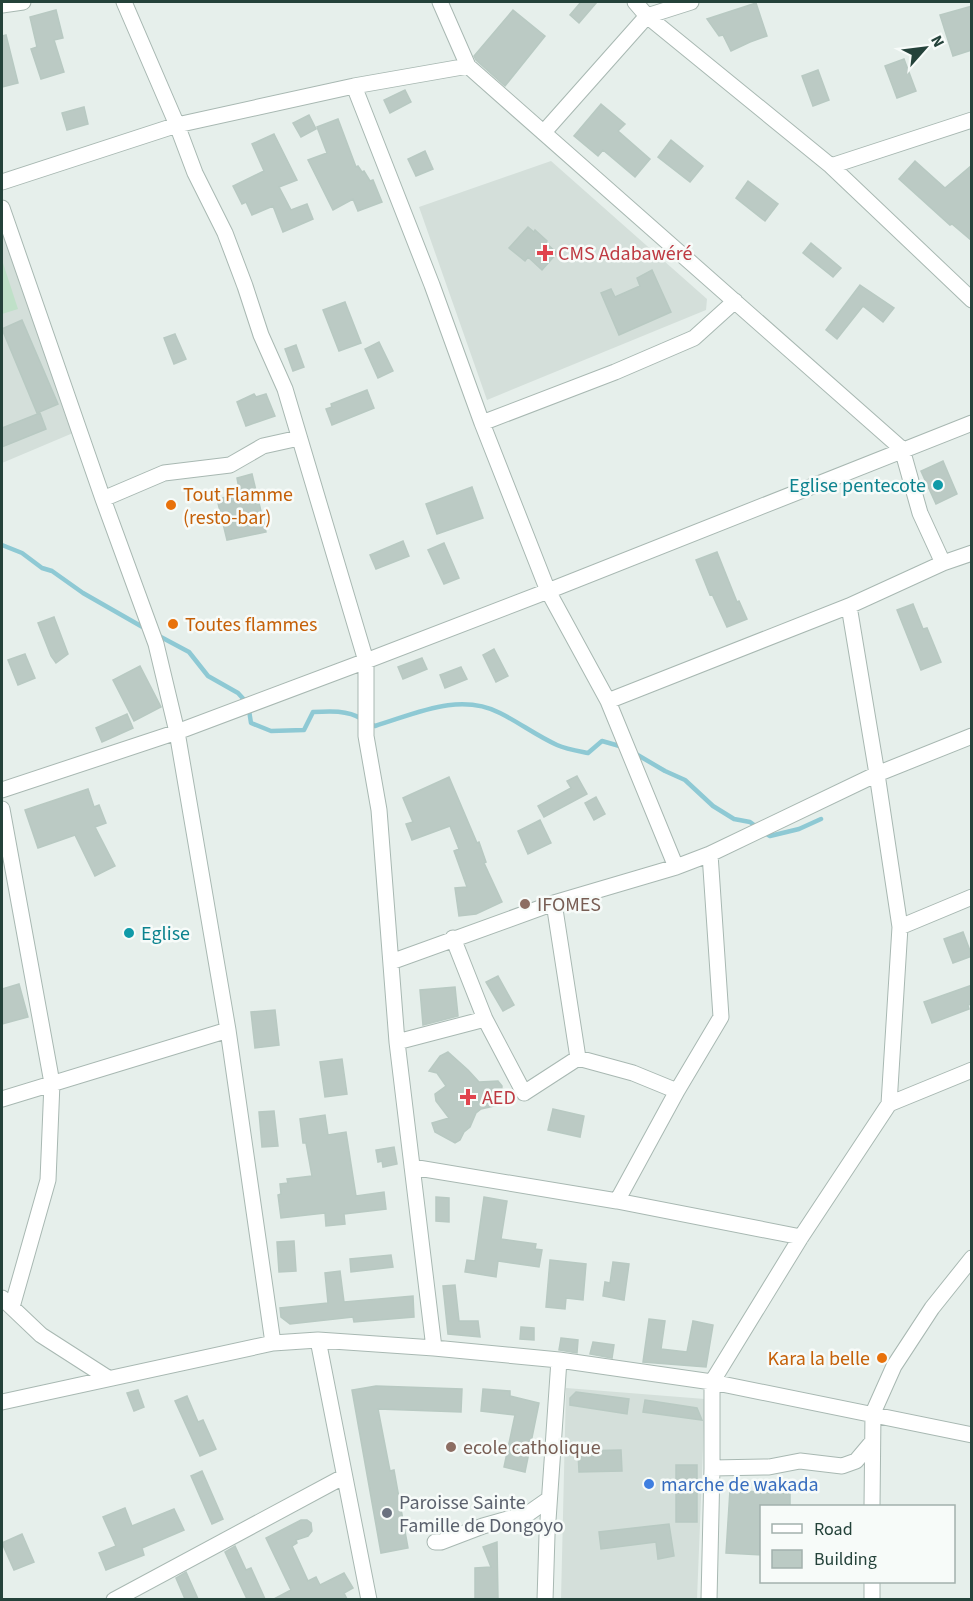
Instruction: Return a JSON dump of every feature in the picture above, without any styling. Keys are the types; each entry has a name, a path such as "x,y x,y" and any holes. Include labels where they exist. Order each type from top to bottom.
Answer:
{"street":[{"path":"2,5 23,2"},
{"path":"124,2 195,173 225,233 261,334 285,389 366,661 366,736 379,810 397,1042 434,1348"},
{"path":"440,2 468,66 902,449 920,513 943,563"},
{"path":"635,2 647,16 831,166 972,300"},
{"path":"544,132 647,16 692,2"},
{"path":"2,182 177,125 354,86 468,66"},
{"path":"354,86 548,591 608,701 676,867"},
{"path":"831,166 972,120"},
{"path":"2,208 156,644 177,732 228,1030 273,1343"},
{"path":"482,423 615,372 694,338 735,301"},
{"path":"2,790 177,732 366,661 761,508 902,449 972,423"},
{"path":"103,499 164,473 230,465 263,446 299,438"},
{"path":"608,701 849,606 943,563 972,553"},
{"path":"709,1599 712,1382 801,1237 889,1104 900,927 849,606"},
{"path":"391,962 554,903 676,867 710,854 877,774 972,736"},
{"path":"2,809 52,1083 48,1180 7,1302 40,1335 108,1378"},
{"path":"616,1201 721,1017 710,854"},
{"path":"900,927 972,897"},
{"path":"554,903 578,1058"},
{"path":"453,938 485,1019 524,1093 578,1058 633,1072 677,1091"},
{"path":"397,1042 485,1019"},
{"path":"2,1099 228,1030"},
{"path":"889,1104 972,1070"},
{"path":"412,1167 616,1201 801,1237"},
{"path":"872,1505 873,1413 894,1366 932,1308 972,1258"},
{"path":"318,1340 343,1477 369,1599"},
{"path":"2,1402 273,1343 318,1340 559,1360 712,1382 972,1435"},
{"path":"545,1599 549,1499 559,1360"},
{"path":"712,1468 769,1467 800,1461 842,1466 856,1461 872,1442"},
{"path":"114,1599 343,1477"},
{"path":"435,1542 529,1513 549,1499"},
{"path":"872,1583 872,1599"}],"shaded area":[{"name":"CMS Adabawéré","path":"551,161 707,299 706,310 487,400 419,207"},
{"path":"2,230 73,433 2,463"},
{"name":"marche de wakada","path":"566,1388 705,1399 697,1599 561,1600"}],"green space":[{"path":"2,260 18,309 2,314"}],"building":[{"path":"581,2 597,2 579,23 570,15"},
{"path":"756,3 767,36 731,51 723,35 719,36 707,19"},
{"path":"972,6 972,50 953,56 940,15"},
{"path":"56,10 63,38 54,40 64,72 41,79 31,49 37,47 30,17"},
{"path":"513,10 545,36 505,86 474,56"},
{"path":"6,35 18,83 2,87 2,36"},
{"path":"904,59 916,91 897,98 885,66"},
{"path":"818,70 829,100 813,106 802,76"},
{"path":"405,90 411,102 390,113 384,100"},
{"path":"601,104 625,124 618,131 650,159 635,177 603,150 598,156 574,136"},
{"path":"84,107 88,124 67,130 62,113"},
{"path":"309,115 316,129 301,137 293,123"},
{"path":"338,119 356,167 364,171 370,181 373,180 382,202 358,211 353,199 333,210 308,160 327,153 317,127"},
{"path":"274,134 297,180 279,187 291,210 307,204 313,219 283,232 273,206 252,215 246,202 242,204 233,186 264,171 252,144"},
{"path":"671,140 703,166 690,182 658,157"},
{"path":"425,151 433,169 416,176 408,159"},
{"path":"915,161 945,188 972,165 972,241 952,224 950,225 899,179"},
{"path":"748,181 778,204 765,221 736,198"},
{"path":"528,227 534,232 535,230 557,253 542,270 528,257 525,261 509,248"},
{"path":"811,243 841,268 833,277 803,253"},
{"path":"652,270 671,312 619,335 601,293 611,289 615,297 640,286 637,278"},
{"path":"860,285 894,308 883,322 863,306 837,339 826,330"},
{"path":"345,302 361,343 339,351 323,310"},
{"path":"22,320 58,404 37,413 2,329"},
{"path":"175,334 186,359 174,364 164,338"},
{"path":"379,342 393,371 378,378 365,349"},
{"path":"296,345 304,367 293,371 285,349"},
{"path":"367,390 374,408 332,425 326,409 332,407 331,404"},
{"path":"254,394 256,397 266,394 275,416 246,426 237,402"},
{"path":"40,413 46,429 2,447 2,428"},
{"path":"943,461 957,494 936,504 921,471"},
{"path":"252,474 266,532 227,540 217,499 240,494 237,478"},
{"path":"472,487 483,518 437,534 426,504"},
{"path":"403,541 409,556 376,569 370,555"},
{"path":"444,543 459,578 444,584 428,550"},
{"path":"717,552 737,602 739,601 747,619 727,627 712,594 710,595 696,560"},
{"path":"913,604 923,629 927,628 941,662 921,670 897,610"},
{"path":"54,617 68,654 56,663 38,623"},
{"path":"494,649 508,676 496,682 483,655"},
{"path":"25,654 35,678 18,685 8,660"},
{"path":"422,658 427,669 403,679 398,667"},
{"path":"140,666 161,707 134,721 113,680"},
{"path":"461,667 467,679 445,688 440,675"},
{"path":"127,714 133,728 102,742 96,728"},
{"path":"577,776 587,794 544,817 538,806 571,788 567,781"},
{"path":"449,777 477,843 479,842 486,862 484,863 502,902 476,914 459,916 455,888 467,887 454,851 459,849 450,826 412,840 406,824 413,822 403,798"},
{"path":"88,789 94,807 99,805 106,823 95,827 115,866 95,876 75,835 38,848 25,810"},
{"path":"596,797 605,814 594,820 585,803"},
{"path":"540,820 551,843 528,854 518,831"},
{"path":"963,932 972,956 953,963 944,939"},
{"path":"498,976 514,1005 503,1011 486,982"},
{"path":"19,984 28,1017 2,1024 2,989"},
{"path":"972,985 972,1004 968,1005 969,1009 932,1023 924,1002"},
{"path":"455,987 458,1016 423,1025 420,990"},
{"path":"275,1010 279,1045 255,1048 251,1012"},
{"name":"AED","path":"448,1052 479,1082 498,1081 502,1086 498,1105 481,1109 476,1113 470,1127 455,1143 435,1132 432,1123 449,1118 436,1101 435,1094 446,1086 437,1073 429,1071 440,1056"},
{"path":"342,1059 347,1094 325,1097 320,1062"},
{"path":"553,1109 584,1116 580,1137 548,1130"},
{"path":"274,1111 278,1146 262,1147 259,1112"},
{"path":"325,1115 328,1135 346,1132 356,1196 384,1192 386,1209 344,1214 345,1224 326,1226 325,1213 281,1218 278,1195 281,1194 280,1184 288,1183 287,1179 312,1176 306,1143 303,1143 300,1119"},
{"path":"394,1147 397,1164 383,1167 382,1161 378,1162 376,1150"},
{"path":"436,1197 449,1198 449,1222 436,1221"},
{"path":"484,1197 507,1201 501,1239 536,1244 535,1249 542,1250 539,1267 498,1261 496,1277 465,1272 467,1260 475,1261"},
{"path":"294,1241 296,1271 279,1272 277,1242"},
{"path":"391,1255 393,1267 351,1272 350,1259"},
{"path":"550,1260 586,1264 583,1300 566,1298 565,1309 546,1307"},
{"path":"613,1262 629,1264 624,1300 603,1296 605,1282 610,1283"},
{"path":"340,1271 344,1302 413,1296 414,1317 354,1322 353,1317 290,1324 281,1317 280,1308 328,1303 325,1273"},
{"path":"455,1285 459,1321 478,1321 480,1337 448,1334 443,1286"},
{"path":"649,1319 665,1321 661,1349 687,1352 693,1321 713,1325 706,1367 643,1362"},
{"path":"521,1327 534,1328 534,1340 520,1339"},
{"path":"561,1338 578,1340 577,1353 559,1350"},
{"path":"593,1342 614,1345 612,1358 590,1354"},
{"path":"376,1386 462,1389 461,1412 378,1409 390,1471 394,1470 408,1548 381,1553 352,1390"},
{"path":"483,1389 510,1391 510,1396 539,1403 525,1472 504,1467 515,1415 481,1411"},
{"path":"138,1390 144,1407 134,1411 127,1393"},
{"path":"576,1392 629,1399 627,1414 570,1405 570,1398"},
{"path":"187,1396 198,1422 203,1420 216,1449 200,1456 175,1401"},
{"path":"645,1400 697,1408 702,1420 643,1412"},
{"path":"621,1450 622,1471 579,1472 578,1451"},
{"path":"676,1465 697,1465 697,1522 676,1522"},
{"path":"202,1471 223,1519 212,1524 191,1476"},
{"path":"730,1490 790,1494 790,1505 760,1505 760,1555 726,1553"},
{"path":"125,1508 132,1526 174,1509 184,1530 142,1548 144,1555 106,1570 99,1553 116,1546 103,1517"},
{"path":"301,1520 311,1523 312,1531 308,1536 296,1540 297,1543 292,1546 308,1581 316,1577 320,1585 344,1573 353,1588 344,1593 347,1599 274,1599 291,1590 266,1538"},
{"path":"669,1524 674,1556 658,1559 656,1542 601,1549 599,1532"},
{"path":"22,1534 34,1562 14,1570 2,1543"},
{"path":"497,1542 498,1599 475,1599 475,1568 491,1567 483,1547"},
{"path":"235,1546 246,1570 251,1568 265,1599 247,1599 225,1552"},
{"path":"186,1572 198,1599 185,1599 176,1578"}],"waterway":[{"path":"2,545 22,553 42,568 52,571 83,593 146,629"},
{"path":"159,636 189,652 208,676 238,693 248,704 251,723 271,731 304,730 313,712 332,711 362,719"},
{"path":"369,723 375,726 437,707 469,704 500,713 568,749 588,753 602,741 623,747"},
{"path":"636,754 685,780 713,806 734,819 750,822 758,828"},
{"path":"765,833 770,836 799,829 821,819"}],"place":[{"name":"CMS Adabawéré","path":"545,253"},
{"name":"Eglise pentecote","path":"938,485"},
{"name":"Tout Flamme (resto-bar)","path":"171,505"},
{"name":"Toutes flammes","path":"173,624"},
{"name":"IFOMES","path":"525,904"},
{"name":"Eglise","path":"129,933"},
{"name":"AED","path":"468,1097"},
{"name":"Kara la belle","path":"882,1358"},
{"name":"ecole catholique","path":"451,1447"},
{"name":"marche de wakada","path":"649,1484"},
{"name":"Paroisse Sainte Famille de Dongoyo","path":"387,1513"}]}
